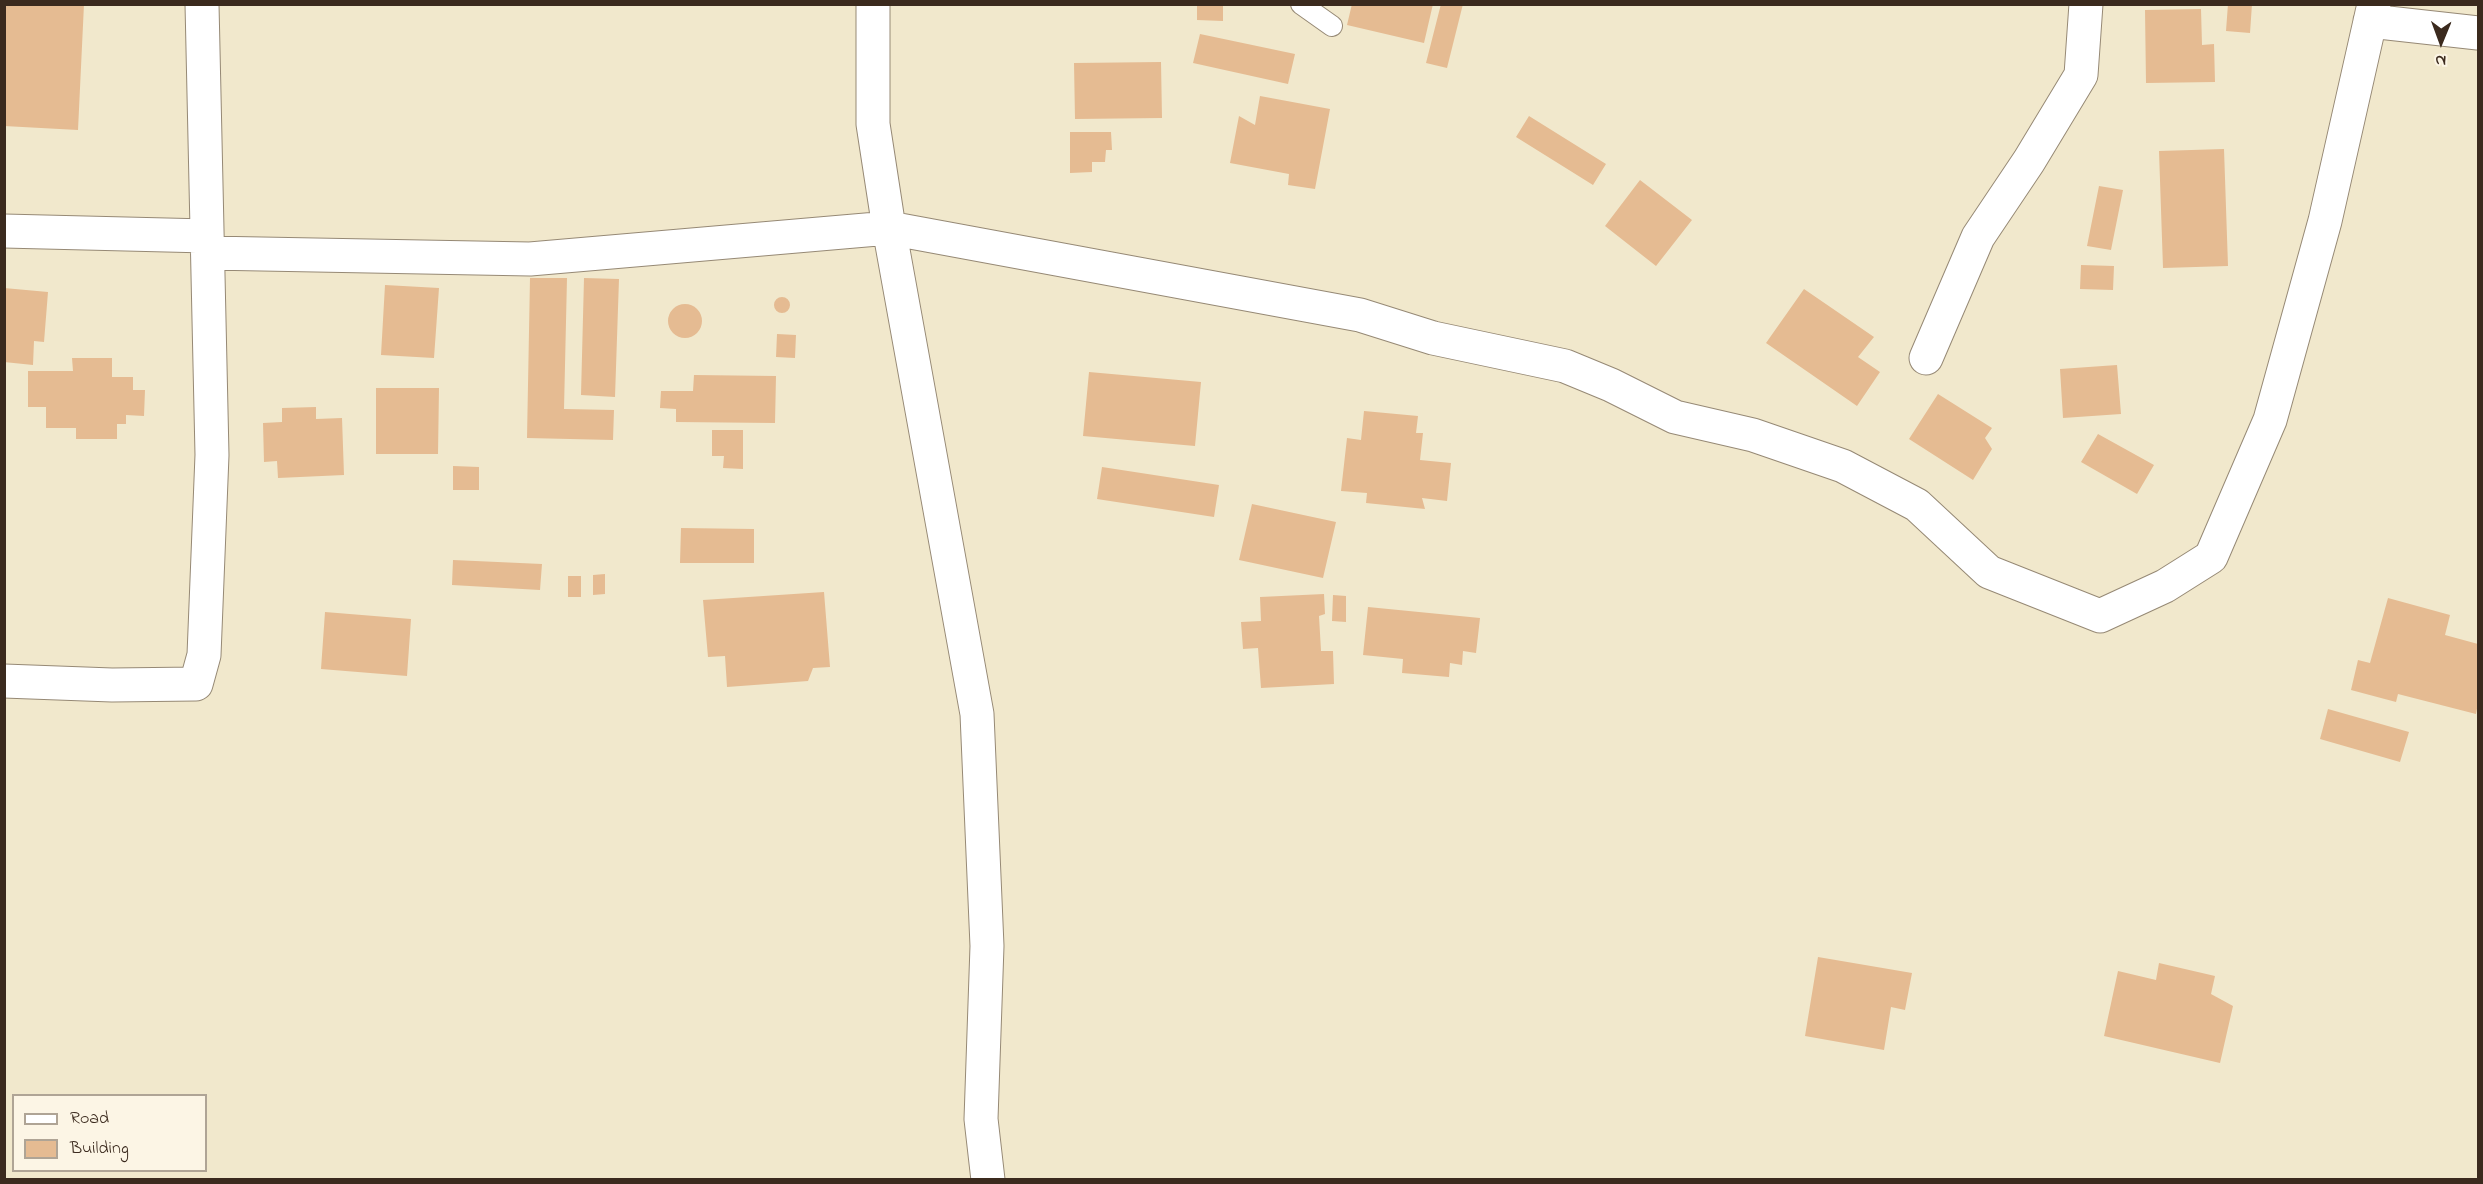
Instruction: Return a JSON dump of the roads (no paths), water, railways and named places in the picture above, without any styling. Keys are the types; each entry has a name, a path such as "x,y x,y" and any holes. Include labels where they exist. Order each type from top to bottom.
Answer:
{"street":[{"path":"4,681 112,685 195,684 204,655 213,455 202,4"},
{"path":"873,4 873,124 889,228 977,714 987,946 981,1119 988,1179"},
{"path":"1926,358 1978,237 2029,161 2081,75 2086,4"},
{"path":"4,231 208,245 530,259 889,228 1360,315 1433,338 1564,366 1611,385 1675,417 1753,435 1843,466 1917,505 1989,572 2100,615 2165,586 2211,557 2270,420 2325,221 2372,13 2478,33"}],"lane":[{"path":"1300,4 1332,26"}]}
